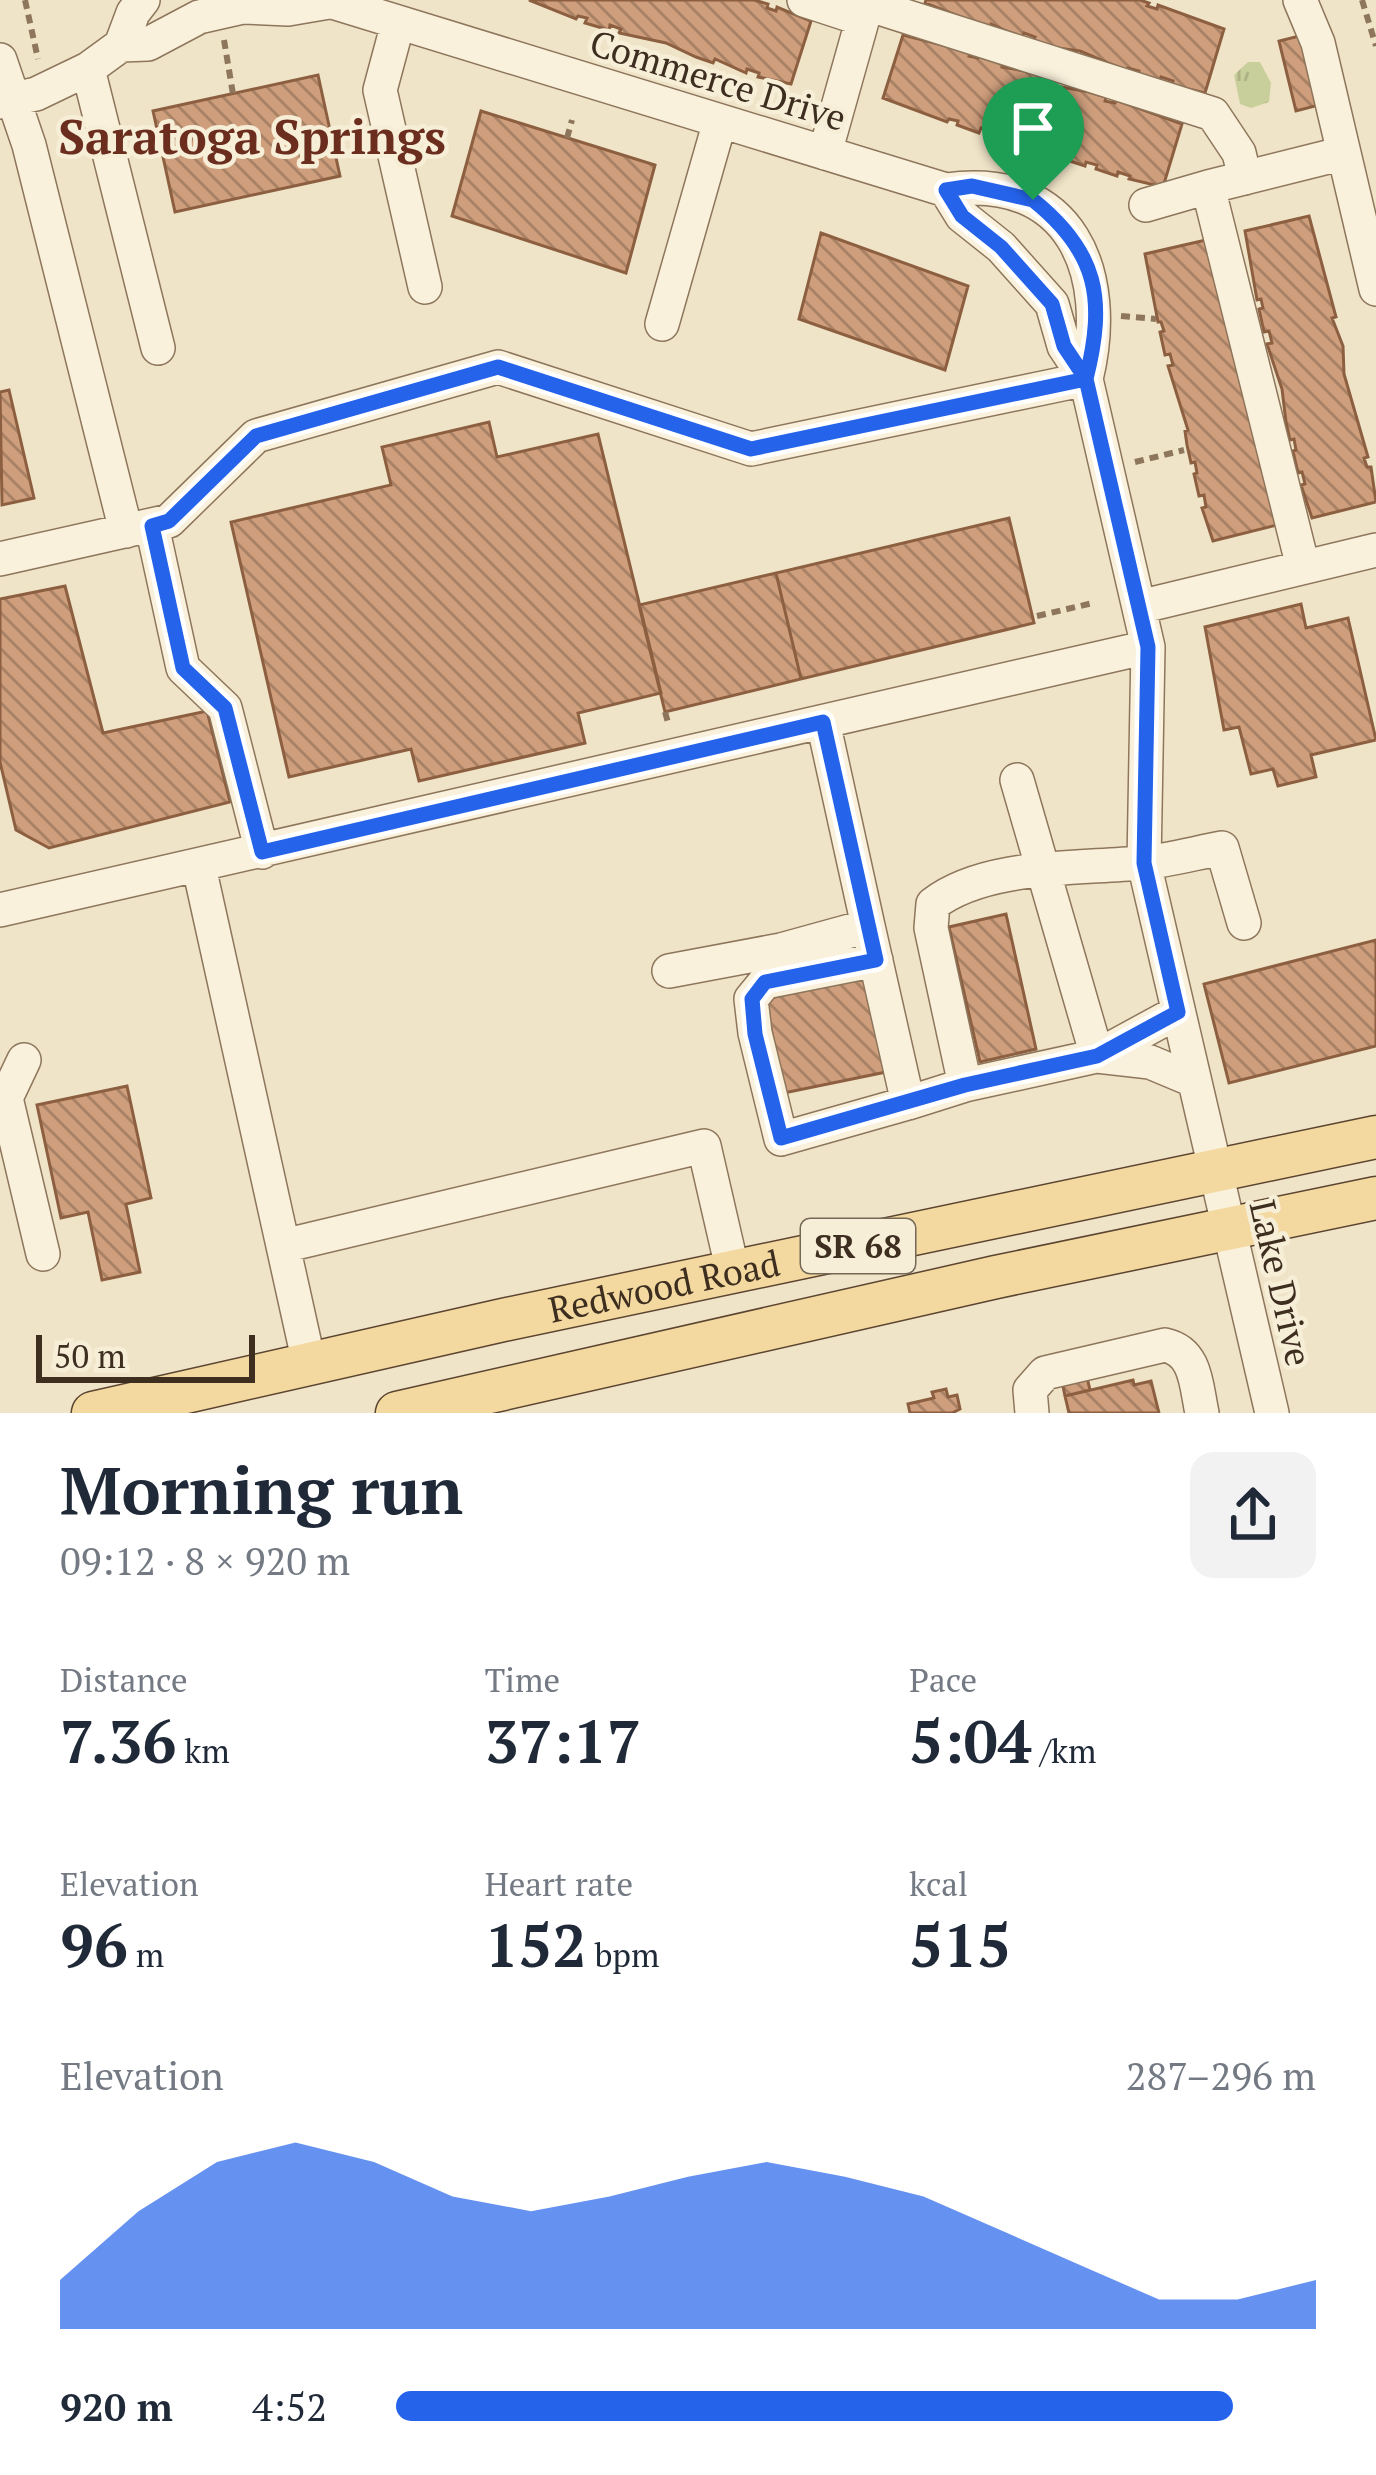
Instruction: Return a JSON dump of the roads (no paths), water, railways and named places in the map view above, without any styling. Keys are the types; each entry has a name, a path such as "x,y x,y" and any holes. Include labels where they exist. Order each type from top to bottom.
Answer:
{"main road":[{"name":"Redwood Road","path":"93,1413 1376,1137"},
{"name":"Redwood Road","path":"398,1413 1376,1198"}],"street":[{"name":"Commerce Drive","path":"5,101 36,94 88,69 121,45 143,0"},
{"path":"804,0 866,8 1213,114 1239,152 1245,178"},
{"path":"1300,0 1318,43 1376,290"},
{"name":"Commerce Drive","path":"121,45 148,44 199,17 244,7 288,9 337,2 946,190 972,186 1033,200 1066,226 1086,259 1095,297 1095,341 1086,379"},
{"path":"825,153 866,8"},
{"path":"398,23 380,90 424,287"},
{"path":"0,60 5,101 29,145 183,668 225,708 262,852"},
{"path":"88,69 158,348"},
{"path":"662,325 721,122"},
{"path":"1146,205 1344,154"},
{"path":"1208,187 1303,568"},
{"path":"0,559 169,521 256,436 498,367 751,449 1086,379 1064,346 1052,304 1001,247 962,216 946,190"},
{"name":"Lake Drive","path":"1086,379 1148,647 1144,863 1272,1413"},
{"path":"1138,607 1376,550"},
{"path":"0,910 1148,647"},
{"path":"823,722 908,1103"},
{"path":"1017,780 1097,1056"},
{"path":"965,1085 931,928 933,904 952,890 1043,869 1144,863 1222,848 1244,923"},
{"path":"199,867 309,1363"},
{"path":"669,971 781,950 868,926"},
{"path":"876,960 765,982 752,999 755,1034 781,1138 965,1085 1097,1056 1178,1012"},
{"path":"1097,1056 1150,1062 1193,1080"},
{"path":"24,1060 6,1098 43,1254"},
{"path":"283,1246 704,1146 733,1272"},
{"path":"1033,1413 1030,1390 1045,1373 1165,1346 1181,1350 1190,1361 1202,1413"},
{"path":"1033,1413 1051,1389 1154,1366 1174,1377 1185,1413"}],"district":[{"name":"Saratoga Springs","path":"252,137"}]}
